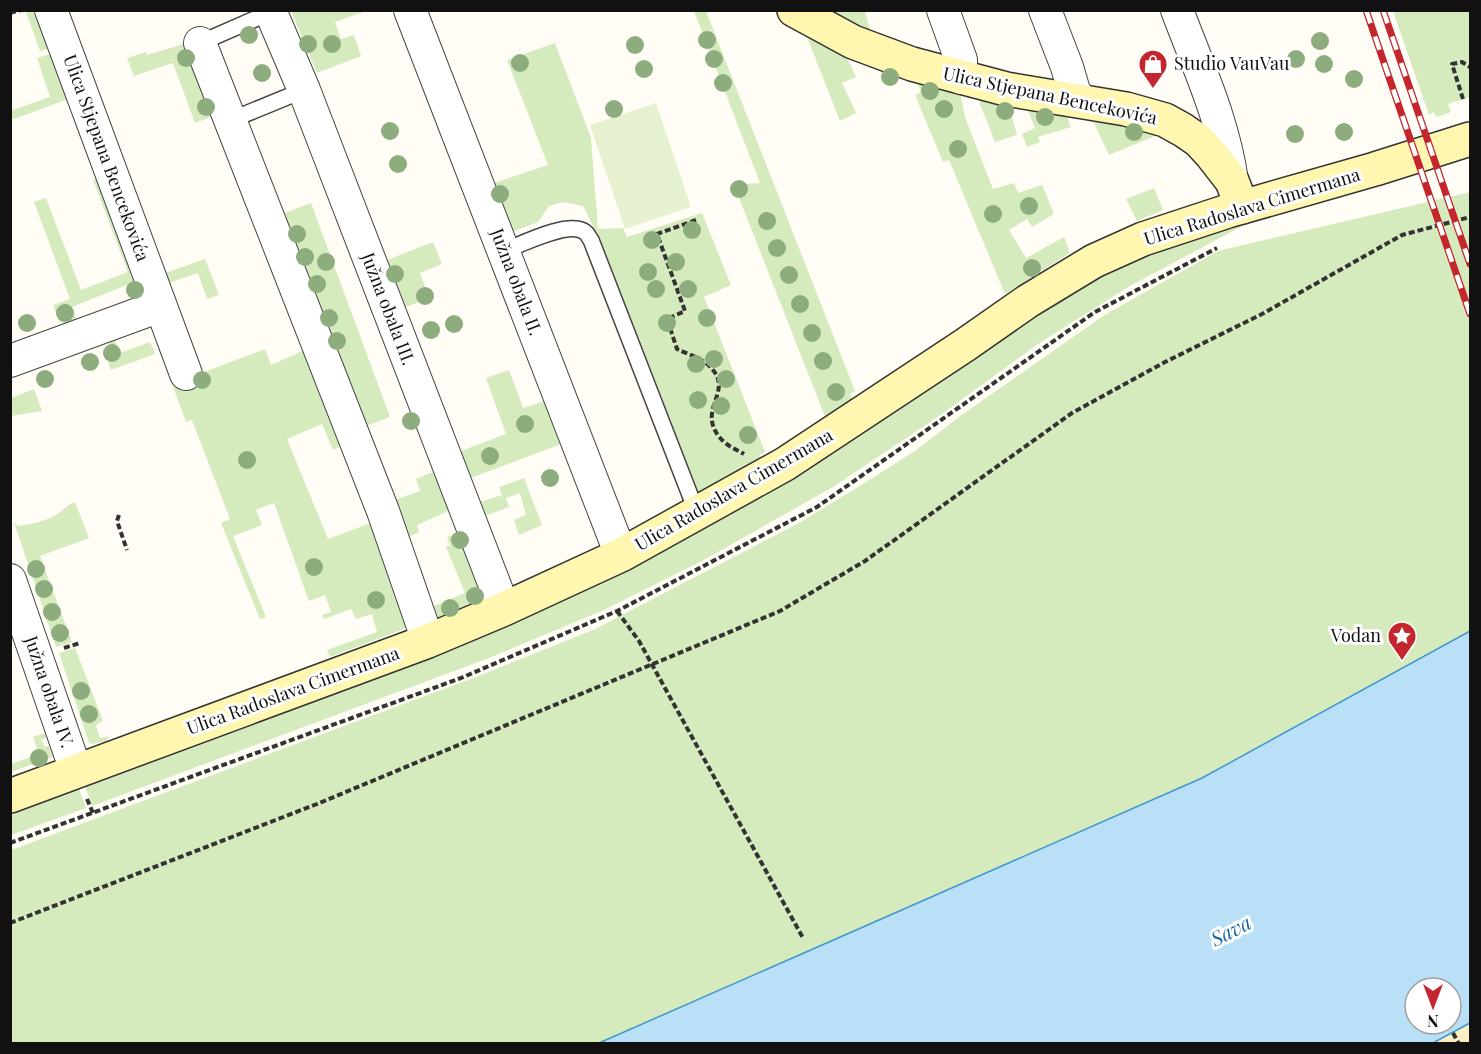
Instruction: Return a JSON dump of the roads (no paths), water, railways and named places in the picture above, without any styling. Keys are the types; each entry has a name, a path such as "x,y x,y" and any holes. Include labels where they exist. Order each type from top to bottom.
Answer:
{"street":[{"name":"Ulica Stjepana Bencekovića","path":"51,10 186,374"},
{"name":"Južna obala II.","path":"410,10 621,555"},
{"name":"Ulica Stjepana Bencekovića","path":"794,10 834,33 873,51 961,78 1165,120 1198,141 1237,194"},
{"path":"943,10 961,60 961,78"},
{"path":"1045,10 1074,91 1081,101"},
{"path":"1177,10 1215,114 1237,194"},
{"name":"Južna obala III.","path":"270,11 304,90 504,609"},
{"path":"200,43 383,511 428,641"},
{"path":"1183,130 1201,131 1207,127 1215,114"},
{"name":"Ulica Radoslava Cimermana","path":"10,796 428,641 621,555 784,464 1028,301 1094,261 1237,194 1375,170 1470,139"},
{"path":"10,361 160,306"},
{"name":"Južna obala IV.","path":"10,580 76,771"}],"lane":[{"path":"200,43 270,11"},
{"path":"231,120 304,90"},
{"path":"504,251 560,230 574,229 585,232 591,240 697,513"}],"water":[{"name":"Sava","path":"1470,631 1470,1023 1463,1027 1463,976 1403,976 1403,1036 1446,1036 1433,1043 599,1043 1202,778"}],"railway":[{"path":"1366,10 1470,314"},
{"path":"1383,10 1470,264"}],"place":[{"name":"Studio VauVau","path":"1153,90"},
{"name":"Vodan","path":"1402,662"}]}
